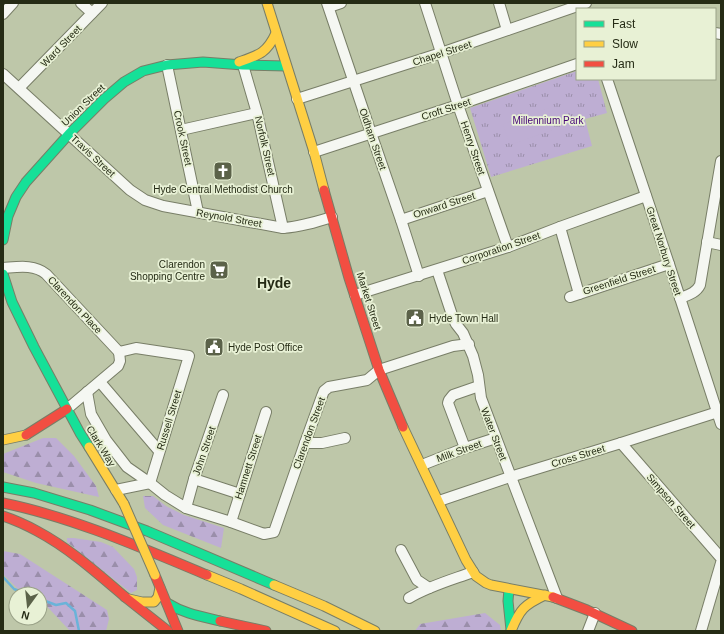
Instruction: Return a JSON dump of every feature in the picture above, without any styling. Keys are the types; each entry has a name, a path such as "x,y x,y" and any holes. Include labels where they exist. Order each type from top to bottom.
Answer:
{"main road":[{"name":"Market Street","path":"268,3 286,66 314,152 349,278 379,370 398,418 473,572 477,578 483,582 509,589"},
{"name":"Union Street","path":"232,64 263,53 272,43 276,33"},
{"name":"Union Street","path":"3,240 8,216 16,197 26,182 69,134 104,99 124,82 143,71 167,65 203,62 286,66"},
{"name":"Clark Way","path":"3,274 12,302 34,347 80,433 124,504 178,631"},
{"path":"3,440 26,435 68,410"},
{"path":"3,487 34,493 62,501 147,531 324,606 375,631"},
{"path":"3,503 28,508 140,547 241,589 335,631"},
{"path":"3,516 30,526 43,534 88,566 168,631"},
{"path":"125,597 137,602 154,602 158,597 160,588"},
{"path":"511,631 508,601 509,589 557,598 595,613 632,631"},
{"path":"511,631 515,619 524,606 545,595"},
{"path":"167,603 179,610 193,615 266,631"},
{"path":"210,626 220,621"}],"street":[{"path":"3,14 13,3"},
{"path":"81,3 92,13"},
{"name":"Ward Street","path":"19,88 102,3"},
{"path":"328,5 341,3"},
{"name":"Henry Street","path":"425,3 458,105 508,247"},
{"path":"499,3 507,30"},
{"name":"Oldham Street","path":"328,5 419,276"},
{"name":"Chapel Street","path":"297,99 441,53 583,5"},
{"name":"Croft Street","path":"314,152 576,64"},
{"name":"Crook Street","path":"167,65 198,212"},
{"name":"Norfolk Street","path":"243,65 257,114 284,228"},
{"name":"Travis Street","path":"4,77 19,88 130,190"},
{"name":"Great Norbury Street","path":"607,80 719,411 721,424"},
{"path":"181,130 257,114"},
{"path":"680,298 694,292 700,285 721,161"},
{"name":"Reynold Street","path":"130,190 145,200 157,204 284,228 304,225 332,217"},
{"name":"Onward Street","path":"401,220 488,191"},
{"name":"Corporation Street","path":"355,295 508,247 560,226 646,196"},
{"name":"Greenfield Street","path":"560,226 574,295 669,264"},
{"path":"707,242 721,245"},
{"name":"Clarendon Place","path":"3,268 30,267 41,270 119,352"},
{"name":"Water Street","path":"438,270 453,318 463,333 477,370 481,398 557,598"},
{"path":"379,370 454,346 468,344"},
{"name":"Russell Street","path":"119,352 136,348 189,356 150,483"},
{"path":"68,410 118,366 120,361 119,352"},
{"name":"Clarendon Street","path":"231,522 264,534 274,532 305,442 326,389 329,387 367,380 379,370"},
{"path":"100,382 159,452"},
{"path":"465,448 448,403 453,395 479,386"},
{"path":"87,392 91,414 106,440 127,467 165,495 186,508 231,522"},
{"name":"John Street","path":"186,508 222,395"},
{"name":"Cross Street","path":"439,501 719,411"},
{"name":"Hamnett Street","path":"231,522 266,412"},
{"path":"305,442 322,443 344,438"},
{"name":"Milk Street","path":"422,465 465,448 496,438"},
{"name":"Simpson Street","path":"621,443 721,558"},
{"path":"194,479 240,494"},
{"path":"116,490 150,483"},
{"path":"402,550 418,580 429,588"},
{"path":"701,631 721,563"},
{"path":"409,598 419,592 473,572"},
{"path":"588,631 595,613"}],"green space":[{"name":"Millennium Park","path":"576,71 576,80 598,80 607,113 585,119 592,146 491,177 470,108"},
{"path":"548,108 555,129 510,145 503,124"},
{"path":"43,438 56,438 74,456 96,486 99,497 36,483 3,472 3,454"},
{"path":"143,496 153,496 166,506 184,515 224,528 221,548 163,525 145,508"},
{"path":"67,538 101,542 113,547 134,569 137,577 137,590 131,593 67,542"},
{"path":"3,551 20,554 107,610 109,619 106,631 70,631 48,608 48,586 15,586 3,574"},
{"path":"485,613 500,625 501,631 415,631 420,624"}],"waterway":[{"path":"3,577 11,586"},
{"path":"48,602 56,605 66,603 75,611 79,631"}],"traffic: fast":[{"path":"3,240 8,216 16,197 26,182 69,134 104,99 124,82 143,71 167,65 203,62 286,66"},
{"path":"3,274 12,302 34,347 89,447"},
{"path":"3,487 34,493 90,510 147,531 274,585"},
{"path":"509,589 508,601 511,630"},
{"path":"167,603 186,612 220,621"}],"traffic: slow":[{"path":"267,3 314,152 324,190"},
{"path":"239,62 257,55 266,49 276,33"},
{"path":"403,427 466,560 476,576 491,585 553,597"},
{"path":"3,440 26,435"},
{"path":"89,447 124,504"},
{"path":"124,504 155,575"},
{"path":"207,575 335,631"},
{"path":"274,585 324,606 375,631"},
{"path":"129,599 142,602 154,602 158,597 160,588"},
{"path":"511,631 524,608 545,595"}],"traffic: jam":[{"path":"324,190 349,278 379,370 403,427"},
{"path":"26,435 67,409"},
{"path":"3,503 55,516 81,525 207,575"},
{"path":"3,516 29,527 60,545 82,561 125,597"},
{"path":"155,575 178,631"},
{"path":"125,597 168,631"},
{"path":"553,597 587,610 632,631"},
{"path":"220,621 266,631"}],"place":[{"name":"Hyde Central Methodist Church","path":"223,171"},
{"name":"Clarendon Shopping Centre","path":"219,270"},
{"name":"Hyde Town Hall","path":"415,318"},
{"name":"Hyde Post Office","path":"214,347"}],"district":[{"name":"Hyde","path":"274,283"}]}
